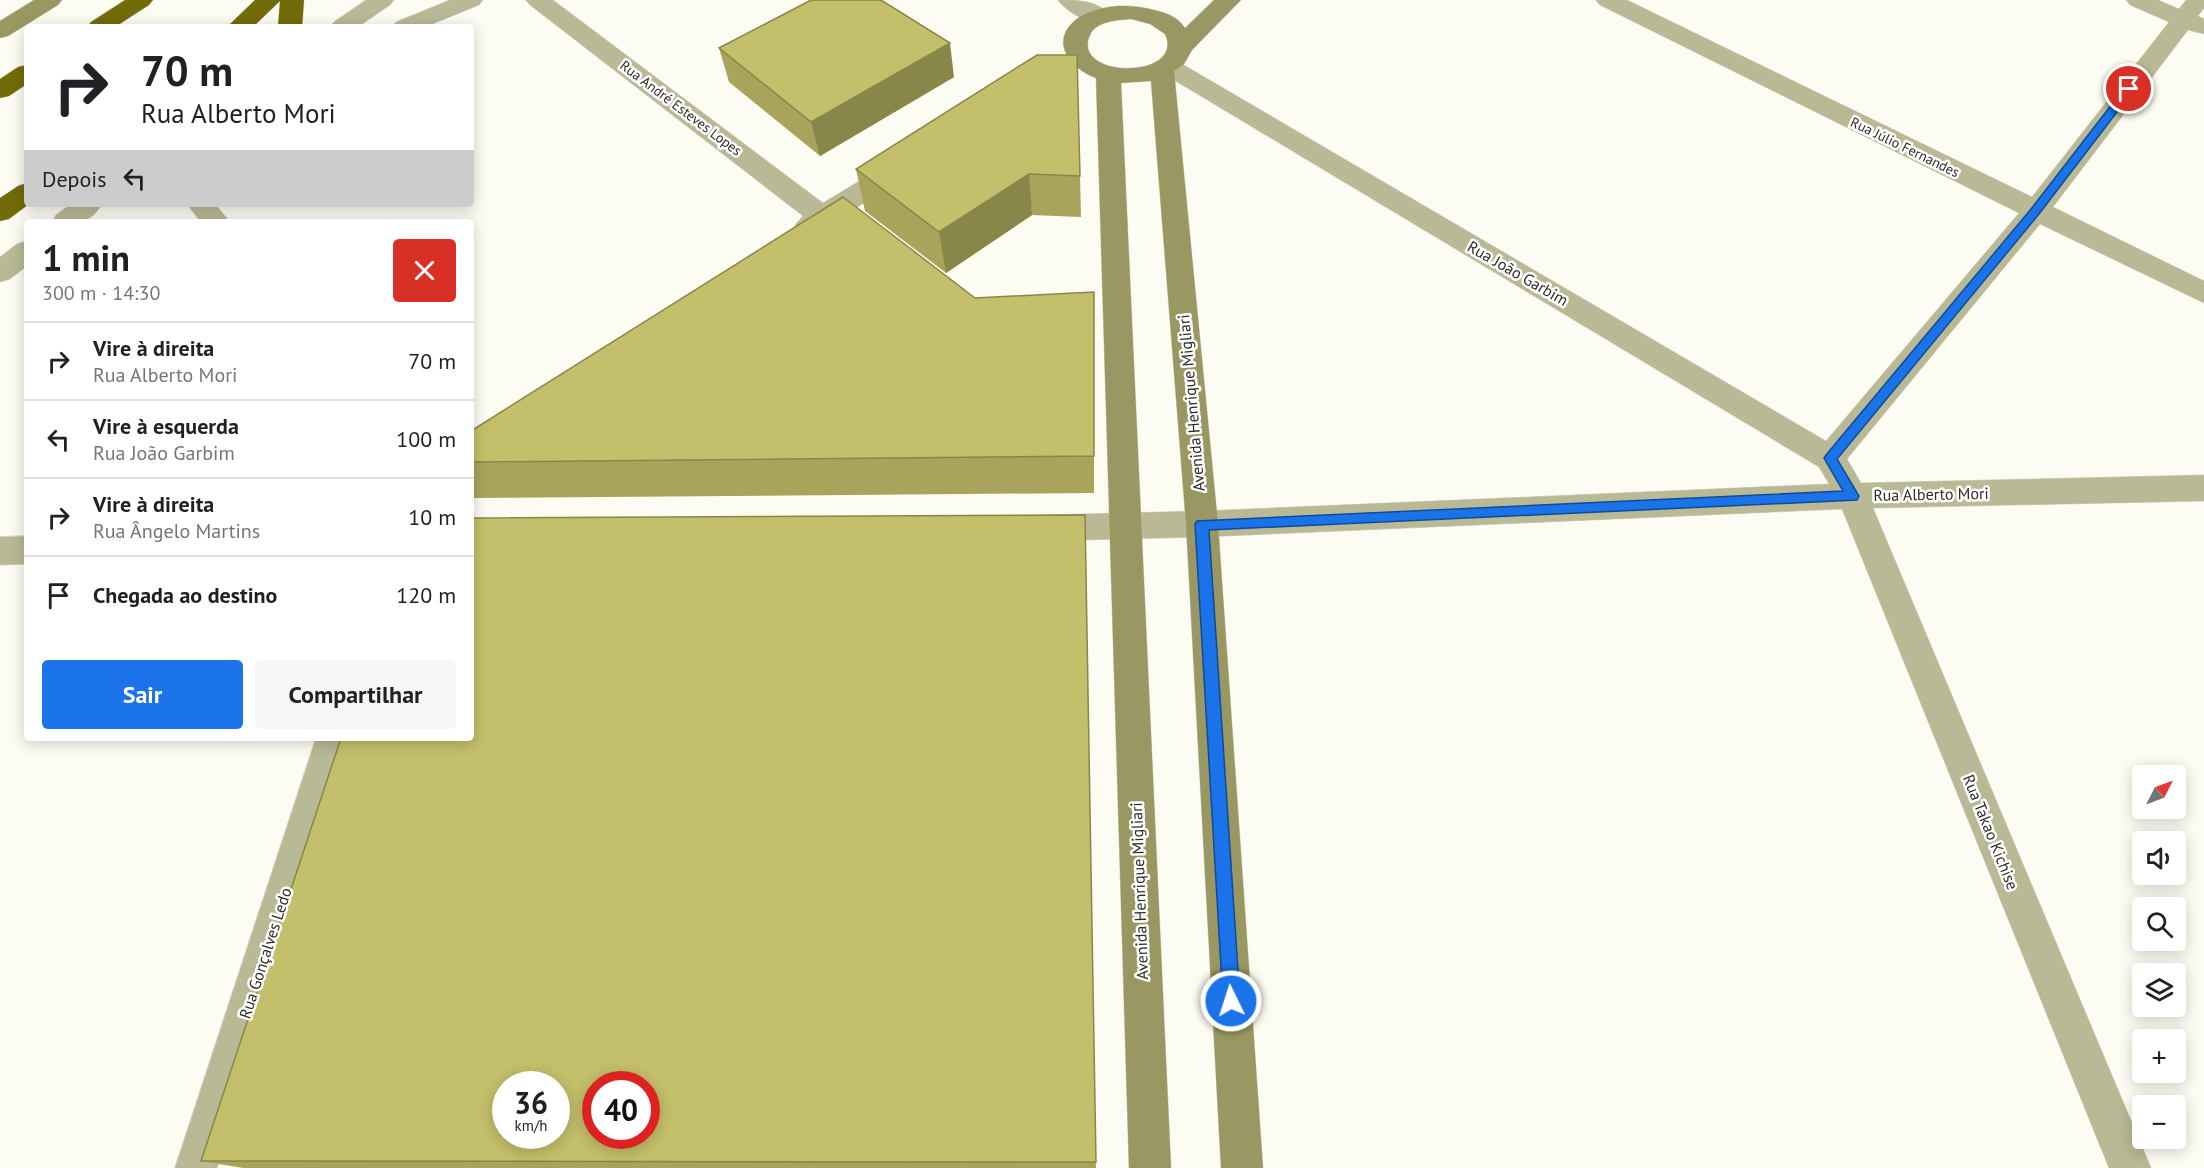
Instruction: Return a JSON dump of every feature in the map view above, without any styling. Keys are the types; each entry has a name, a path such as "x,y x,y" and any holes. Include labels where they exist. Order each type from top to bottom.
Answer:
{"highway":[{"path":"104,24 141,0"},
{"path":"242,24 270,0"},
{"path":"290,24 292,0"},
{"path":"0,90 24,75"},
{"path":"0,212 24,194"}],"street":[{"path":"0,31 50,0"},
{"path":"346,24 382,0"},
{"path":"411,24 471,0"},
{"name":"Rua André Esteves Lopes","path":"538,0 823,217"},
{"path":"1070,0 1099,17"},
{"path":"1154,0 1131,12 1099,17 1087,24 1078,34 1068,62 1108,75 1140,77 1170,62 1219,7 1229,0"},
{"name":"Rua Júlio Fernandes","path":"1608,0 2035,212 2204,293"},
{"path":"1830,458 2195,15 2138,0"},
{"path":"1131,12 1162,20 1173,28 1179,38 1170,62"},
{"name":"Rua João Garbim","path":"1170,62 1830,458 1852,496"},
{"name":"Avenida Henrique Migliari","path":"1170,62 1202,524 1242,1168"},
{"name":"Avenida Henrique Migliari","path":"1108,75 1150,1168"},
{"path":"792,236 921,155"},
{"path":"70,219 85,207"},
{"path":"203,207 213,219"},
{"path":"0,272 24,253"},
{"name":"Rua Alberto Mori","path":"1006,529 1202,524 1852,496 2204,488"},
{"name":"Rua Takao Kichise","path":"1852,496 2130,1168"},
{"path":"0,550 24,550"},
{"name":"Rua Gonçalves Ledo","path":"196,1168 333,741"}],"building":[{"path":"811,0 881,0 950,43 811,122 719,48"},
{"path":"1037,55 1077,55 1080,176 1029,174 939,232 856,169"},
{"path":"843,197 975,298 1094,292 1094,456 474,462 474,429"},
{"path":"1085,515 1096,1162 201,1161 340,741 474,741 474,518"}],"route":[{"path":"1231,1001 1202,524 1852,496 1830,458 2035,212 2129,89"}]}
